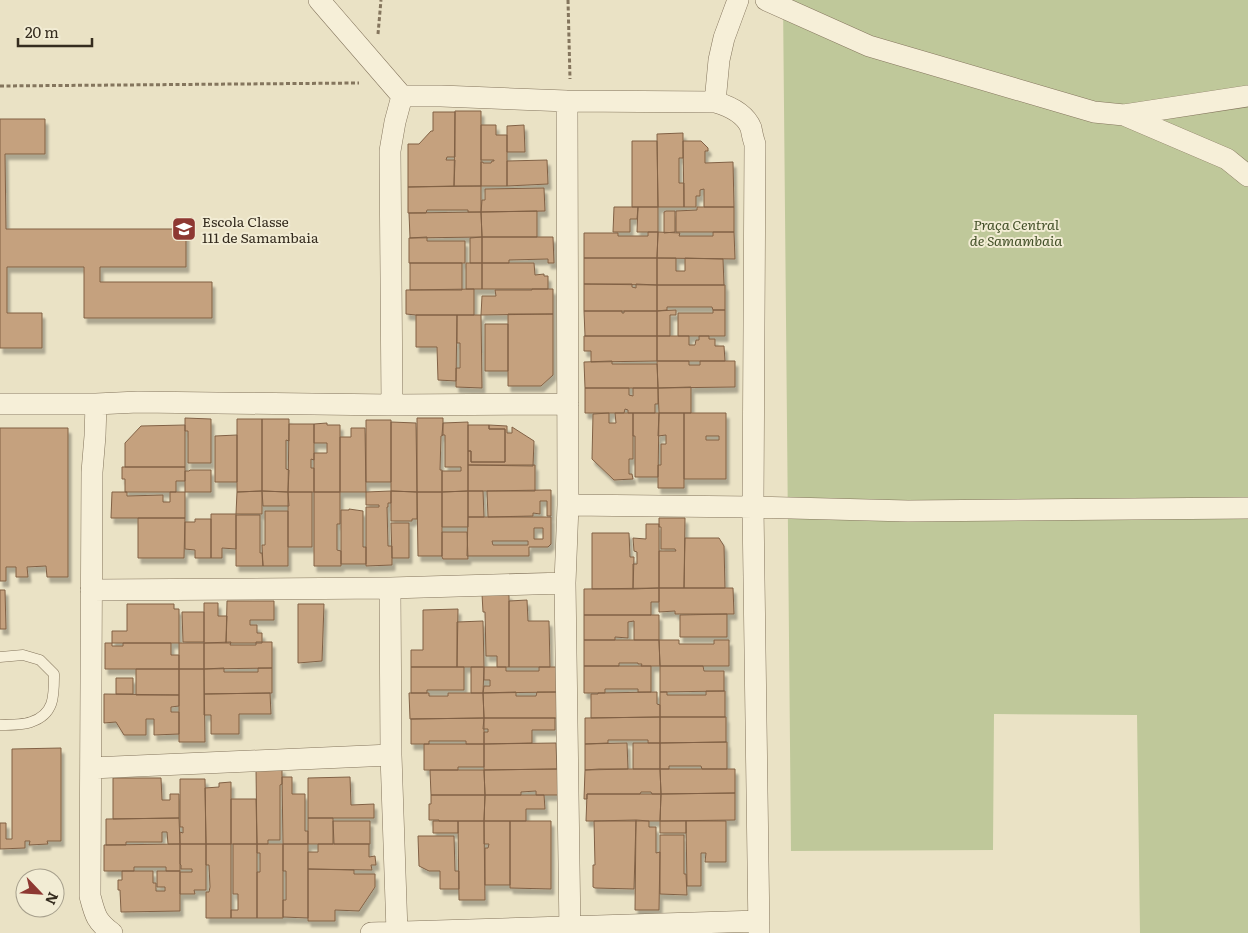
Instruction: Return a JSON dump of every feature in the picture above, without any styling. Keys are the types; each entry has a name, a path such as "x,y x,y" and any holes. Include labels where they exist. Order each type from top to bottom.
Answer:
{"street":[{"path":"319,0 402,96 567,101 716,102 729,106 741,115 750,126 754,144 753,507 759,927 371,933"},
{"path":"716,102 719,60 724,38 738,0"},
{"path":"766,0 869,46 1094,112 1124,115 1248,96"},
{"path":"392,404 390,151 402,96"},
{"path":"567,101 568,505 565,583 570,930"},
{"path":"1124,115 1227,159 1248,176"},
{"path":"0,404 138,402 568,404"},
{"path":"96,404 92,472 90,896 94,913 101,924 112,933"},
{"path":"568,505 908,511 1248,508"},
{"path":"91,590 390,588 565,583"},
{"path":"390,588 391,756 397,932"},
{"path":"91,768 391,756"}],"lane":[{"path":"0,657 23,655 40,660 54,674 54,695 48,713 31,723 0,726"}],"path":[{"path":"567,101 570,80 568,0"},
{"path":"0,86 368,83"}],"green space":[{"name":"Praça Central de Samambaia","path":"783,0 1248,0 1248,933 1140,933 1137,715 994,714 993,850 791,851"}],"building":[{"path":"455,111 481,111 481,186 454,186"},
{"path":"433,112 455,112 455,157 447,157 446,160 455,160 454,186 408,187 408,144 419,144 433,131"},
{"path":"0,119 45,119 45,154 5,154 6,229 186,229 186,267 100,267 100,282 212,282 212,318 84,318 84,267 7,267 7,313 42,313 42,348 0,348"},
{"path":"481,125 496,125 496,135 507,135 507,186 481,186 481,162 491,163 494,160 481,160"},
{"path":"524,125 525,152 507,152 507,126"},
{"path":"683,133 683,158 679,158 679,183 684,183 684,207 658,207 657,134"},
{"path":"632,141 657,141 658,207 632,207"},
{"path":"683,141 701,141 708,148 708,151 705,151 705,163 733,162 734,207 704,207 704,189 700,190 700,196 696,196 696,207 684,207"},
{"path":"547,160 548,184 507,186 507,161"},
{"path":"481,186 481,212 468,212 468,210 427,210 426,213 408,213 408,187"},
{"path":"544,188 545,211 481,212 482,200 485,200 485,189"},
{"path":"614,207 638,207 637,219 630,219 630,232 613,232"},
{"path":"638,207 658,207 658,232 637,232"},
{"path":"697,207 734,207 734,232 676,232 676,211 697,210"},
{"path":"537,211 537,237 482,237 481,212"},
{"path":"675,211 675,232 664,233 664,212"},
{"path":"481,212 482,237 410,238 409,213"},
{"path":"648,232 658,232 657,258 584,258 584,233 618,233 618,236 648,236"},
{"path":"658,232 680,233 679,236 713,236 713,232 734,232 735,259 657,258"},
{"path":"427,237 427,241 465,241 465,263 409,263 409,238"},
{"path":"482,237 553,237 554,263 548,263 548,259 509,260 509,263 482,263"},
{"path":"482,237 482,263 470,263 470,238"},
{"path":"584,258 657,258 657,285 584,284"},
{"path":"657,258 676,258 676,271 685,271 685,258 723,259 724,285 657,285"},
{"path":"410,263 462,263 462,290 410,290"},
{"path":"466,263 482,263 482,289 466,289"},
{"path":"482,263 534,263 535,275 544,274 544,276 548,276 548,289 482,289"},
{"path":"584,284 632,284 632,287 636,288 636,284 657,285 657,311 584,311"},
{"path":"657,285 725,285 725,310 713,310 712,307 667,307 667,310 657,311"},
{"path":"474,289 474,315 406,314 406,290"},
{"path":"553,289 553,314 481,315 482,296 496,296 495,290"},
{"path":"676,310 676,315 670,315 670,336 657,336 657,311"},
{"path":"713,310 725,310 725,336 678,336 678,313 713,313"},
{"path":"584,311 622,311 624,313 624,311 657,311 657,336 585,336"},
{"path":"508,314 553,314 553,375 541,386 508,386"},
{"path":"416,315 457,315 456,381 438,380 437,347 416,347"},
{"path":"457,315 481,315 482,388 456,387 456,368 460,368 460,343 457,343"},
{"path":"485,324 508,324 508,371 485,371"},
{"path":"584,336 657,336 657,361 591,362 591,351 584,351"},
{"path":"657,336 689,336 689,345 695,345 696,340 699,340 699,336 709,336 709,339 715,339 715,346 724,346 725,361 657,361"},
{"path":"612,361 612,364 657,364 658,388 585,388 584,362"},
{"path":"657,361 689,361 689,365 700,365 700,361 735,361 735,387 658,388"},
{"path":"691,387 691,413 659,413 658,388"},
{"path":"585,388 629,388 629,395 633,396 633,388 658,388 658,404 655,404 655,413 628,413 628,410 625,409 624,413 585,413"},
{"path":"609,413 609,423 616,423 615,413 633,413 633,459 629,459 629,474 632,474 633,479 614,480 592,459 593,414"},
{"path":"633,413 659,413 658,477 635,477"},
{"path":"659,413 684,413 684,488 658,488 658,465 661,465 661,444 666,444 666,435 658,436"},
{"path":"684,413 726,413 726,479 684,479","holes":["706,436 719,436 719,440 706,440"]},
{"path":"185,418 211,419 211,463 188,463 188,431 185,431"},
{"path":"417,418 443,418 440,470 442,470 442,492 417,492"},
{"path":"237,419 262,419 262,491 237,492"},
{"path":"262,419 289,419 289,441 286,440 286,469 289,470 288,492 262,491"},
{"path":"366,420 391,420 391,482 366,482"},
{"path":"391,422 416,423 417,492 391,491"},
{"path":"468,422 468,491 442,492 442,471 461,471 461,467 445,467 445,435 442,435 443,423"},
{"path":"327,423 327,425 340,425 340,492 314,492 314,453 327,453 327,443 314,443 314,424"},
{"path":"289,424 314,424 314,460 311,459 311,468 314,468 314,492 288,492"},
{"path":"185,425 185,467 125,467 125,443 141,426"},
{"path":"468,425 489,425 489,429 505,429 505,462 471,462 471,451 468,451"},
{"path":"489,425 507,426 507,433 512,433 512,427 534,441 533,466 468,465 468,451 471,451 471,462 505,462 505,429 489,429"},
{"path":"0,428 68,428 68,577 47,577 46,566 27,567 28,577 16,577 16,567 6,567 6,581 0,581"},
{"path":"351,428 365,428 366,492 340,492 340,437 351,437"},
{"path":"237,435 237,482 215,482 215,436"},
{"path":"468,465 535,465 535,491 468,491"},
{"path":"122,467 185,467 185,481 176,481 176,492 125,492 125,479 122,479"},
{"path":"211,470 211,492 185,492 185,471"},
{"path":"551,490 551,516 547,516 547,501 540,501 540,514 533,513 533,516 488,517 487,491"},
{"path":"262,491 262,514 236,514 237,492"},
{"path":"262,491 288,492 289,506 263,506"},
{"path":"391,491 417,492 417,519 412,519 412,521 391,521"},
{"path":"391,491 391,503 388,503 387,507 388,546 392,546 392,565 366,566 366,507 379,507 379,505 366,505 366,492"},
{"path":"468,491 483,491 484,517 468,517"},
{"path":"468,491 468,527 442,527 442,492"},
{"path":"112,492 127,492 127,496 163,495 163,502 170,502 170,492 185,492 185,518 111,518"},
{"path":"288,492 312,492 312,547 288,547"},
{"path":"314,492 340,492 340,524 337,524 337,550 341,551 341,566 314,566"},
{"path":"417,492 442,492 442,556 418,556"},
{"path":"341,510 363,511 363,547 366,547 366,564 341,564"},
{"path":"265,511 288,511 288,566 263,566 262,545 265,545"},
{"path":"211,514 236,514 236,549 222,548 222,558 211,558"},
{"path":"236,515 260,515 260,553 262,553 263,566 236,566"},
{"path":"468,517 551,517 551,544 548,547 529,547 529,556 467,556","holes":["534,528 543,528 543,539 534,539","492,541 528,541 528,545 493,545"]},
{"path":"138,518 185,518 184,558 138,558"},
{"path":"659,518 685,518 684,588 659,588 659,551 676,551 675,549 661,549"},
{"path":"195,519 211,519 211,558 195,558 195,550 185,549 185,522 195,522"},
{"path":"391,523 409,523 409,558 392,558"},
{"path":"646,524 659,524 659,588 633,589 633,564 637,564 637,552 634,551 633,538 646,539"},
{"path":"442,532 467,532 468,559 443,559"},
{"path":"592,533 629,533 630,557 634,557 633,589 592,589"},
{"path":"685,538 719,538 724,546 725,588 684,588"},
{"path":"659,588 659,602 651,602 651,615 584,615 584,589"},
{"path":"659,588 733,588 734,614 675,614 675,611 659,612"},
{"path":"0,590 5,590 6,629 0,629"},
{"path":"482,594 509,594 509,667 497,667 497,656 486,656 485,612 483,612"},
{"path":"527,600 528,621 549,621 550,667 509,667 509,601"},
{"path":"227,601 274,601 274,620 250,620 250,625 257,625 257,633 262,633 262,643 226,643"},
{"path":"204,603 218,603 218,616 227,616 226,643 204,643"},
{"path":"127,604 174,604 174,609 179,609 179,643 112,643 112,631 127,631"},
{"path":"298,604 324,604 322,661 298,663"},
{"path":"458,609 457,667 411,667 411,650 423,650 423,610"},
{"path":"182,612 204,612 204,642 183,642"},
{"path":"727,614 727,637 680,637 680,615"},
{"path":"584,615 659,615 659,640 634,640 634,621 628,622 628,638 615,637 615,640 584,640"},
{"path":"483,621 484,667 457,667 457,622"},
{"path":"584,640 659,640 660,666 619,663 619,666 584,666"},
{"path":"659,640 679,640 679,644 714,644 714,640 729,640 729,666 660,666"},
{"path":"231,642 230,645 256,645 256,642 272,642 272,668 204,669 204,643"},
{"path":"105,643 112,643 112,646 123,646 123,643 171,643 171,655 179,655 179,669 105,669"},
{"path":"179,643 204,643 204,669 179,669"},
{"path":"584,666 651,666 651,692 638,692 638,689 605,689 605,693 584,693"},
{"path":"660,666 703,666 704,671 724,671 724,691 660,692"},
{"path":"411,667 464,667 464,690 427,690 427,693 411,693"},
{"path":"471,667 484,667 483,693 471,693"},
{"path":"484,667 506,667 506,671 539,671 539,667 558,667 558,692 483,693 484,686 490,686 490,680 484,680"},
{"path":"224,668 224,672 258,672 258,668 272,668 272,693 204,694 204,669"},
{"path":"136,669 179,669 179,695 136,695"},
{"path":"179,669 204,669 205,742 179,742"},
{"path":"116,678 133,678 133,694 116,694"},
{"path":"706,691 725,691 725,717 660,717 660,692 667,692 667,695 706,695"},
{"path":"516,692 516,696 536,696 537,692 558,692 558,718 484,718 483,693"},
{"path":"657,692 660,717 591,718 591,694"},
{"path":"270,693 271,714 239,714 239,734 211,734 211,715 204,715 204,694"},
{"path":"409,693 429,693 429,696 448,696 448,693 483,693 484,718 410,719"},
{"path":"104,694 179,695 179,706 171,707 171,712 179,712 179,734 154,735 154,719 146,719 146,735 124,735 116,722 104,723"},
{"path":"660,717 726,717 726,742 660,743"},
{"path":"660,717 660,743 648,743 648,740 608,740 608,743 585,744 585,718"},
{"path":"484,718 555,718 555,730 532,730 532,743 484,744 484,732 488,732 488,729 483,729"},
{"path":"484,718 484,744 466,744 466,741 429,741 429,744 411,744 411,719"},
{"path":"727,742 727,769 702,769 701,766 669,766 669,769 660,769 660,743"},
{"path":"556,743 557,769 484,770 484,744"},
{"path":"627,743 628,769 585,770 585,744"},
{"path":"633,743 660,743 660,769 633,769"},
{"path":"424,744 484,744 484,767 458,767 458,770 424,770"},
{"path":"61,748 61,841 47,841 48,844 29,845 30,841 25,841 25,848 0,849 0,823 6,823 6,839 12,839 12,749"},
{"path":"282,768 282,784 280,785 280,840 268,840 268,844 257,844 256,769"},
{"path":"558,769 559,795 536,795 536,791 521,792 521,795 485,795 484,770"},
{"path":"660,769 661,794 641,792 640,794 587,794 587,799 584,799 585,770"},
{"path":"660,769 735,769 735,793 661,794"},
{"path":"430,770 484,770 485,795 431,795"},
{"path":"282,777 292,777 292,794 305,794 305,831 308,831 308,844 283,844"},
{"path":"350,777 351,805 374,804 374,818 308,818 308,778"},
{"path":"113,778 161,778 162,800 170,800 170,794 179,794 179,818 113,819"},
{"path":"180,779 205,779 206,844 180,844 180,832 183,833 183,827 180,827"},
{"path":"231,782 231,844 206,844 205,788 219,787 219,783"},
{"path":"735,793 735,820 660,821 661,794"},
{"path":"587,794 661,794 660,821 586,821"},
{"path":"431,795 485,795 484,821 429,820"},
{"path":"485,795 544,795 545,809 526,809 526,821 484,821"},
{"path":"231,799 256,799 257,844 231,844"},
{"path":"179,818 180,844 168,844 167,832 162,832 162,842 126,842 126,845 106,845 106,819"},
{"path":"308,818 333,818 333,844 308,844"},
{"path":"636,820 634,889 593,887 593,865 595,865 594,821"},
{"path":"636,820 649,821 649,827 656,827 656,853 660,852 659,910 635,910"},
{"path":"333,821 370,821 370,844 334,844"},
{"path":"433,821 458,821 458,833 433,833"},
{"path":"458,821 484,821 485,900 459,900"},
{"path":"484,821 510,821 510,885 485,885 485,848 488,848 489,844 484,844"},
{"path":"510,821 551,821 551,889 510,888"},
{"path":"660,821 686,821 686,833 660,833"},
{"path":"686,821 726,821 726,862 705,862 706,853 701,853 701,886 687,886"},
{"path":"660,835 684,835 684,874 686,874 687,895 660,894"},
{"path":"418,836 454,836 455,871 459,871 459,889 440,889 440,871 429,871 419,866"},
{"path":"180,844 180,871 166,871 166,867 134,867 134,871 104,871 104,845"},
{"path":"180,844 206,844 206,890 194,890 195,894 180,894 180,872 192,872 192,869 181,869"},
{"path":"206,844 231,844 231,918 206,918 206,892 209,892 210,887 209,865 206,865"},
{"path":"233,844 257,844 257,918 231,918 231,910 238,910 238,894 233,894"},
{"path":"257,844 283,844 283,918 257,918 257,872 260,872 260,853 257,853"},
{"path":"283,844 308,844 308,918 283,917 283,900 286,900 286,871 283,871"},
{"path":"318,844 369,844 369,857 375,856 376,865 371,865 372,870 308,869 308,852 318,852"},
{"path":"308,869 354,870 354,874 375,874 375,887 359,911 335,910 335,921 308,921"},
{"path":"122,871 153,871 153,883 156,883 156,891 165,891 165,887 157,887 157,871 180,871 180,911 121,912 118,880 122,880"}],"place":[{"name":"Escola Classe 111 de Samambaia","path":"184,229"}]}
